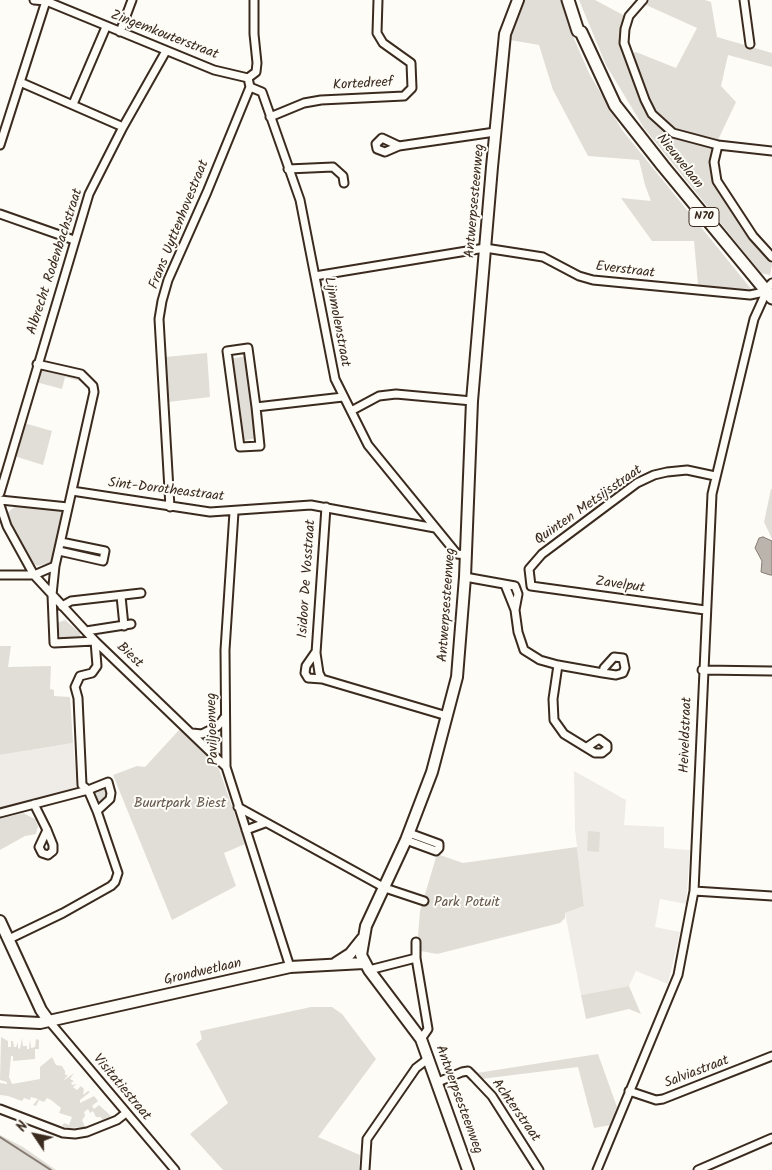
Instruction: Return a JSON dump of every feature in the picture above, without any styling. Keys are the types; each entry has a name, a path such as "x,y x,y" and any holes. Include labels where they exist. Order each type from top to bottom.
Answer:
{"main road":[{"name":"Antwerpsesteenweg","path":"468,1170 430,1058 421,1039 367,967 361,955 362,939 366,926 408,836 432,772 456,677 465,577 472,401 495,132 506,34 518,0"},
{"name":"Nieuwelaan","path":"568,0 578,31 582,32"},
{"name":"Nieuwelaan","path":"574,0 583,29 582,32 605,86 620,112 771,291"},
{"path":"0,921 41,1010 49,1021"},
{"path":"335,964 350,954 362,939"},
{"name":"Grondwetlaan","path":"0,1021 31,1023 49,1021 290,967 335,964 367,967"}],"street":[{"name":"Zingemkouterstraat","path":"34,0 45,0 166,52 214,70 248,78"},
{"path":"0,144 45,0"},
{"path":"120,32 132,0"},
{"path":"250,87 248,78 256,72 257,63 254,34 254,0"},
{"name":"Kortedreef","path":"270,117 304,103 321,100 404,96 412,88 411,63 407,58 383,43 377,33 378,0"},
{"path":"643,0 629,16 624,42 652,114 673,134 718,145 772,152"},
{"path":"744,0 750,44"},
{"path":"73,104 106,27"},
{"name":"Albrecht Rodenbachstraat","path":"0,493 89,194 123,126 166,52"},
{"path":"20,82 123,126"},
{"name":"Lijnmolenstraat","path":"250,87 262,92 300,200 330,362 343,397 368,445 457,554 466,555"},
{"name":"Frans Uyttenhovestraat","path":"170,507 159,319 162,301 168,280 250,87"},
{"path":"399,146 495,132"},
{"path":"718,145 714,162 717,181 753,236 772,257"},
{"path":"288,169 334,167 343,176 344,182"},
{"path":"0,214 74,240"},
{"name":"Everstraat","path":"315,276 485,248 543,257 579,276 593,280 750,294 771,291"},
{"name":"Heiveldstraat","path":"597,1170 678,975 694,891 702,670 712,494 754,319 771,291"},
{"path":"248,348 256,407 260,446 240,448 227,351 248,348"},
{"path":"9,939 64,913 115,882 118,868 88,790 82,785 78,698 75,687 80,676 92,673 97,666 94,640 54,643 52,595 55,566 60,552 68,507 94,392 93,386 81,374 37,364"},
{"path":"351,411 379,396 396,394 472,401"},
{"path":"256,407 343,397"},
{"name":"Quinten Metsijsstraat","path":"531,586 529,569 542,554 637,484 654,475 667,472 687,470 715,476"},
{"name":"Sint-Dorotheastraat","path":"72,491 170,507 234,512 311,505 435,528"},
{"path":"0,500 68,507"},
{"name":"Biest","path":"0,505 7,526 34,575 94,640 226,767"},
{"name":"Isidoor De Vosstraat","path":"322,678 317,667 316,653 326,507"},
{"name":"Paviljoenweg","path":"234,512 225,650 224,718 226,767 290,967"},
{"path":"60,552 103,561 105,551 62,542"},
{"path":"0,575 34,575 55,566"},
{"path":"465,577 515,586 518,594 515,610"},
{"path":"505,585 515,610 518,632 524,650 540,660 603,674"},
{"name":"Zavelput","path":"531,586 705,610"},
{"path":"62,606 71,601 142,593"},
{"path":"86,631 128,625 121,596"},
{"name":"Isidoor De Vosstraat","path":"316,653 306,666 305,674 308,678 322,678 447,716"},
{"path":"558,665 553,699 554,720 564,734 588,747"},
{"path":"702,670 772,671"},
{"path":"192,733 202,734 218,726 224,718"},
{"path":"0,813 88,790 108,782 111,793 110,799 97,811"},
{"path":"34,804 46,830"},
{"path":"238,807 385,888 424,901"},
{"path":"246,830 265,823"},
{"path":"694,891 772,896"},
{"path":"416,942 416,958 428,1029 421,1039"},
{"path":"367,967 398,963 416,958"},
{"name":"Visitatiestraat","path":"49,1021 175,1170"},
{"name":"Salviastraat","path":"629,1091 656,1100 663,1099 772,1056"},
{"path":"365,1170 367,1139 416,1068 430,1058"},
{"name":"Achterstraat","path":"438,1082 462,1072 468,1072 474,1077 492,1096 539,1170"},
{"path":"0,1109 63,1133 76,1134 117,1120 126,1113"},
{"path":"698,1170 772,1138"}],"shaded area":[{"path":"763,537 772,541 772,575 761,572 762,561 755,548 759,538"},
{"path":"73,743 77,789 0,810 0,755"},
{"path":"574,771 626,800 624,825 664,827 664,848 690,850 686,904 660,899 655,927 680,932 668,984 636,971 629,986 581,995 565,913 584,906 575,829"}],"green space":[{"path":"525,0 562,0 572,34 589,73 622,130 752,290 698,285 694,241 652,241 621,198 651,201 639,160 588,156 553,90 539,45 510,40"},
{"path":"579,0 595,0 625,16 621,36 624,56 636,52 676,68 697,28 644,4 647,0 705,0 711,2 717,37 772,53 772,67 728,55 721,86 736,102 717,142 710,163 711,175 727,206 772,264 770,275 761,273 644,128 606,65"},
{"path":"207,353 210,397 168,402 165,357"},
{"path":"247,356 258,438 240,441 229,359"},
{"path":"41,367 80,376 91,388 80,381 65,377 62,389 36,382"},
{"path":"24,423 52,431 43,465 14,456"},
{"path":"772,489 772,539 764,522"},
{"path":"17,505 51,507 62,512 64,517 53,562 37,566 28,559 9,525 7,513"},
{"path":"65,545 103,553 102,558 63,550"},
{"path":"65,620 80,633 80,636 60,639 57,623"},
{"path":"0,646 11,646 8,667 51,666 50,689 54,690 54,696 70,697 73,743 0,755"},
{"name":"Buurtpark Biest","path":"180,729 219,769 245,844 224,853 236,886 172,920 113,775 137,766 145,767"},
{"path":"216,733 222,739 216,745 210,739"},
{"path":"103,789 106,790 106,800 99,801 96,800 95,793 96,790"},
{"path":"23,813 35,819 38,826 36,834 25,836 0,850 0,819"},
{"path":"588,831 600,832 599,852 587,851"},
{"name":"Park Potuit","path":"577,847 584,906 565,913 565,918 560,923 437,954 421,951 418,936 420,911 437,854 463,863"},
{"path":"629,986 641,1014 629,1009 586,1019 581,995"},
{"path":"311,1007 332,1007 342,1014 376,1059 318,1137 360,1155 359,1170 223,1170 190,1134 228,1103 196,1044 202,1039 200,1031"},
{"path":"1,1037 8,1041 8,1047 11,1047 11,1041 13,1041 14,1047 16,1047 18,1042 18,1048 20,1049 22,1038 23,1046 27,1046 27,1049 29,1049 30,1039 31,1048 35,1047 36,1039 39,1040 39,1049 35,1049 35,1059 13,1061 13,1056 11,1056 9,1077 12,1084 40,1079 40,1067 52,1057 56,1065 62,1066 65,1075 68,1075 63,1081 74,1073 70,1079 74,1081 71,1083 72,1085 77,1084 73,1087 77,1090 81,1086 84,1089 83,1095 88,1091 90,1092 80,1100 80,1103 94,1096 98,1101 92,1106 94,1109 99,1105 111,1116 102,1120 101,1117 96,1117 93,1111 90,1113 88,1109 84,1112 85,1116 82,1120 85,1127 69,1128 62,1126 64,1123 69,1125 72,1117 59,1113 61,1108 47,1098 44,1102 39,1100 36,1106 33,1105 38,1099 31,1097 30,1100 24,1098 22,1101 0,1095 0,1083 7,1084 7,1082 0,1080"},
{"path":"598,1054 617,1107 611,1125 594,1128 578,1067 481,1079 477,1073"},
{"path":"0,1135 23,1147 56,1170 0,1170"}],"waterway":[{"path":"0,1137 51,1170"}]}
